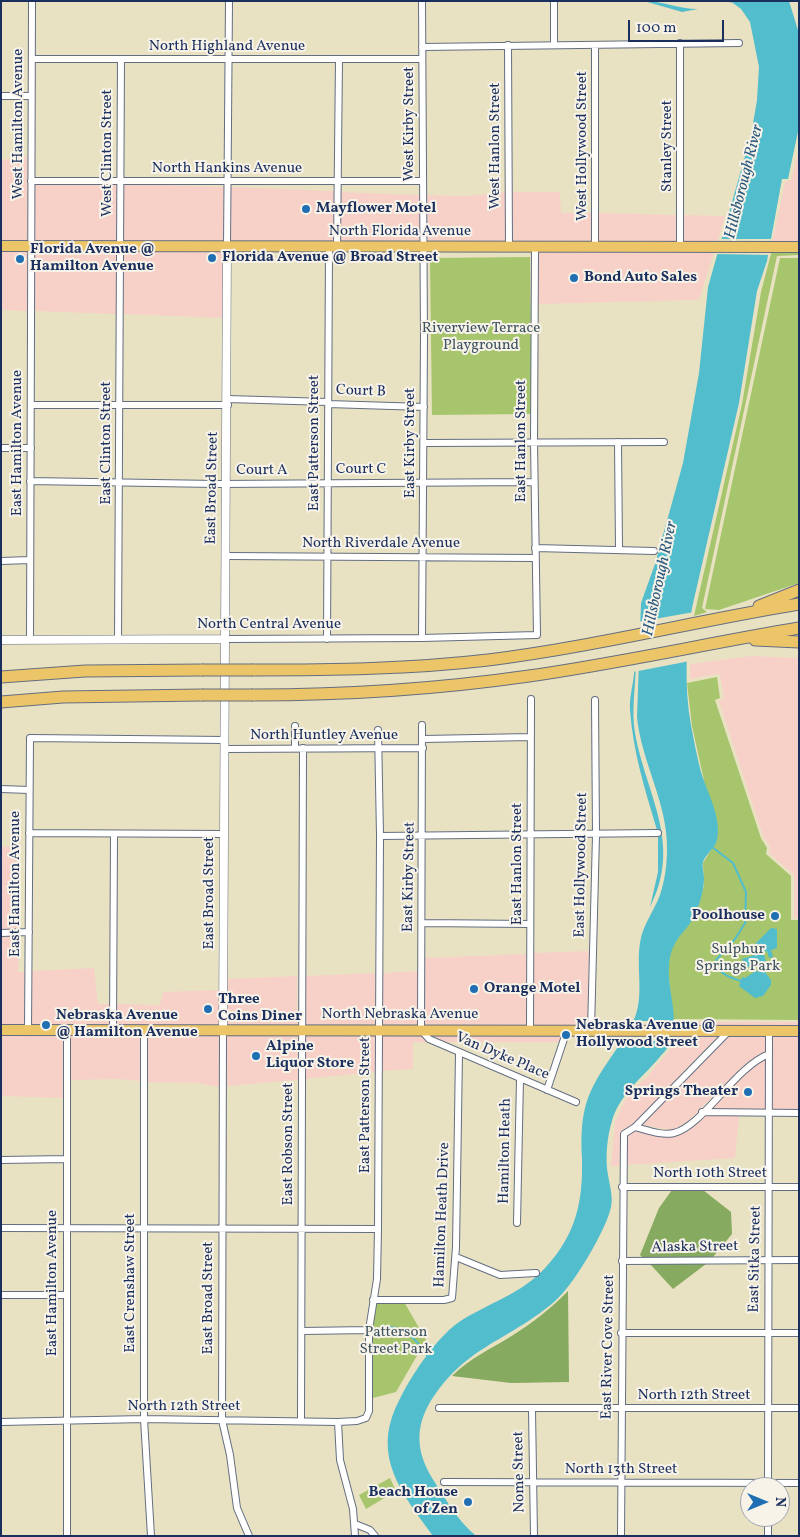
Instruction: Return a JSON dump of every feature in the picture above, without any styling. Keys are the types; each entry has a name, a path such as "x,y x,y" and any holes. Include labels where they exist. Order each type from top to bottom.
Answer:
{"highway":[{"path":"738,614 799,590"},
{"path":"1,677 85,671 328,670 443,664 572,647 710,619 799,604"},
{"path":"1,702 63,697 362,694 476,683 616,661 799,628"},
{"path":"733,639 799,642"}],"main road":[{"name":"North Florida Avenue","path":"1,246 799,247"},
{"name":"North Nebraska Avenue","path":"1,1030 799,1031"}],"street":[{"name":"West Hamilton Avenue","path":"30,246 32,1"},
{"path":"227,246 229,1"},
{"name":"West Kirby Street","path":"422,1 424,247"},
{"path":"554,1 554,44"},
{"path":"422,47 738,43"},
{"name":"Stanley Street","path":"680,44 680,248"},
{"name":"West Hanlon Street","path":"508,45 509,247"},
{"name":"West Hollywood Street","path":"595,45 595,247"},
{"name":"North Highland Avenue","path":"32,59 422,59"},
{"name":"West Clinton Street","path":"120,246 122,59"},
{"name":"East Patterson Street","path":"327,639 328,403 333,247 338,182 339,59"},
{"path":"1,96 31,96"},
{"name":"North Hankins Avenue","path":"31,180 423,181"},
{"name":"East Hamilton Avenue","path":"30,246 30,640"},
{"name":"East Clinton Street","path":"118,640 120,246"},
{"name":"East Broad Street","path":"227,246 228,402 222,1420 230,1455 237,1508 249,1536"},
{"name":"East Kirby Street","path":"422,638 424,247"},
{"name":"East Hanlon Street","path":"535,247 534,482 537,635"},
{"name":"Court B","path":"31,405 228,402 328,403 424,407"},
{"path":"618,442 619,549"},
{"path":"424,443 664,442"},
{"path":"1,448 31,448"},
{"name":"Court A","path":"30,481 227,484 328,482"},
{"name":"Court C","path":"328,482 534,482"},
{"path":"535,548 654,551"},
{"name":"North Riverdale Avenue","path":"226,556 535,558"},
{"path":"1,561 30,560"},
{"name":"North Central Avenue","path":"1,640 327,639 537,635"},
{"name":"East Hanlon Street","path":"530,1030 531,699"},
{"name":"East Hollywood Street","path":"591,1030 596,834 595,700"},
{"name":"East Kirby Street","path":"421,1030 422,725"},
{"path":"295,726 295,748"},
{"name":"East Patterson Street","path":"366,1418 369,1411 369,1330 376,1279 378,1229 380,836 378,730"},
{"path":"423,739 531,737"},
{"name":"East Hamilton Avenue","path":"28,1030 30,738 225,740"},
{"name":"East Robson Street","path":"301,1420 303,748"},
{"name":"North Huntley Avenue","path":"225,749 423,748"},
{"path":"1,790 29,790"},
{"path":"29,832 224,834"},
{"path":"380,836 658,833"},
{"path":"113,1030 114,834"},
{"path":"422,923 530,924"},
{"path":"1,933 29,932"},
{"name":"East Hamilton Avenue","path":"67,1030 66,1419 68,1536"},
{"name":"East Crenshaw Street","path":"144,1030 144,1419 151,1536"},
{"name":"Van Dyke Place","path":"421,1030 429,1039 459,1053 576,1102"},
{"path":"547,1090 567,1030"},
{"path":"635,1127 729,1031"},
{"name":"East Sitka Street","path":"768,1477 769,1031"},
{"name":"Hamilton Heath Drive","path":"373,1300 444,1300 452,1298 456,1257 459,1053"},
{"path":"635,1127 657,1132 674,1133 689,1124 750,1064 769,1054"},
{"name":"Hamilton Heath","path":"517,1223 520,1079"},
{"path":"702,1112 799,1113"},
{"name":"East River Cove Street","path":"621,1536 622,1187 624,1134 635,1127"},
{"path":"1,1160 66,1159"},
{"name":"North 10th Street","path":"622,1187 799,1187"},
{"path":"1,1228 378,1229"},
{"path":"456,1257 500,1275 536,1273"},
{"name":"Alaska Street","path":"622,1261 799,1260"},
{"path":"1,1295 66,1295"},
{"path":"302,1330 369,1330"},
{"path":"621,1333 799,1334"},
{"name":"North 12th Street","path":"439,1408 799,1408"},
{"name":"Nome Street","path":"532,1409 534,1536"},
{"name":"North 12th Street","path":"1,1422 66,1419 301,1420 338,1422 357,1421 366,1418"},
{"path":"338,1422 340,1460 355,1524 355,1536"},
{"name":"North 13th Street","path":"444,1482 621,1481 740,1484"},
{"path":"355,1524 370,1530 375,1536"}],"shaded area":[{"path":"798,152 799,244 772,243 785,182 791,180"},
{"path":"27,156 27,243 1,243 1,160"},
{"path":"35,184 117,184 116,243 34,243"},
{"path":"124,184 224,187 223,243 124,243"},
{"path":"231,187 334,191 333,243 231,243"},
{"path":"341,192 420,195 420,244 341,243"},
{"path":"505,192 505,244 428,244 427,195 466,196"},
{"path":"513,192 560,192 561,213 592,213 592,244 513,244"},
{"path":"599,213 676,215 676,244 599,244"},
{"path":"684,215 725,216 717,243 684,244"},
{"path":"1,250 27,250 27,311 1,310"},
{"path":"34,250 116,250 116,314 34,311"},
{"path":"124,250 223,250 224,318 124,314"},
{"path":"715,250 699,300 538,304 539,251"},
{"path":"751,656 799,658 799,918 794,917 794,875 769,853 770,847 763,836 719,701 724,698 720,675 690,679 690,664"},
{"path":"1,846 19,848 19,929 1,930"},
{"path":"1,936 19,936 18,972 25,972 24,1026 1,1026"},
{"path":"589,951 587,1027 534,1026 534,953"},
{"path":"527,954 526,1026 425,1027 425,958"},
{"path":"94,968 98,1004 110,1004 110,1027 32,1026 32,971"},
{"path":"418,971 417,1027 382,1027 383,973"},
{"path":"375,973 375,1027 304,1027 305,976"},
{"path":"297,976 297,1027 227,1027 227,979"},
{"path":"218,980 219,1027 117,1027 117,1004 160,1005 163,992 218,990"},
{"path":"676,1022 799,1022 799,1028 676,1028"},
{"path":"1,1033 63,1033 63,1098 1,1096"},
{"path":"70,1033 140,1033 140,1081 118,1079 70,1080"},
{"path":"148,1033 219,1033 219,1087 196,1083 148,1082"},
{"path":"227,1033 297,1034 298,1080 227,1086"},
{"path":"375,1033 375,1072 305,1079 305,1034"},
{"path":"382,1033 419,1033 427,1042 413,1042 413,1069 382,1071"},
{"path":"429,1033 562,1033 559,1042 443,1042"},
{"path":"674,1034 720,1034 633,1124 621,1132 619,1166 611,1166 615,1122 620,1110 629,1093 646,1078 672,1047"},
{"path":"730,1034 766,1035 765,1052 747,1062 687,1122 673,1130 642,1125"},
{"path":"773,1035 799,1035 799,1109 773,1109"},
{"path":"765,1059 765,1109 710,1109 752,1066"},
{"path":"704,1116 739,1116 735,1158 626,1165 627,1136 633,1131 674,1136 691,1127"}],"green space":[{"path":"772,250 799,250 799,255 777,256 702,608 707,612 694,616 742,404 761,292"},
{"name":"Riverview Terrace Playground","path":"530,257 532,414 432,415 430,262 433,258"},
{"path":"780,258 799,258 799,583 719,610 705,609"},
{"name":"Sulphur Springs Park","path":"717,677 720,698 715,700 761,838 767,848 766,854 791,876 791,920 799,920 799,1020 673,1019 668,969 670,953 675,940 697,911 704,885 703,863 717,840 692,726 687,683"},
{"path":"672,1190 703,1190 731,1212 732,1234 713,1257 643,1258 640,1255 659,1208"},
{"path":"650,1264 706,1264 673,1289"},
{"path":"568,1291 569,1382 511,1383 452,1376 473,1359 533,1321"},
{"name":"Patterson Street Park","path":"373,1300 403,1300 426,1340 396,1392 369,1399"},
{"path":"390,1478 396,1491 366,1509 359,1495"}],"water":[{"path":"644,1 684,8 698,9 682,12"},
{"name":"Hillsborough River","path":"726,1 789,1 798,30 799,127 788,179 782,179 767,261 757,291 739,403 690,623 687,652 687,696 694,743 701,772 716,814 717,840 703,862 703,886 694,918 673,947 670,956 669,976 674,1026 669,1045 626,1094 612,1121 609,1134 607,1169 612,1202 601,1233 578,1273 554,1302 455,1370 441,1386 428,1406 421,1425 420,1435 421,1453 424,1462 453,1510 476,1536 433,1536 404,1495 391,1466 388,1434 392,1417 403,1392 439,1340 459,1322 516,1291 537,1276 556,1255 571,1230 576,1217 581,1189 582,1133 585,1108 589,1095 601,1072 623,1040 635,1017 639,999 639,952 641,937 660,895 664,878 667,855 666,832 659,799 639,733 637,717 641,603 655,564 683,463 699,373 708,287 751,135 757,100 759,67 750,22 741,9 733,3"},
{"path":"634,661 636,661 635,733 661,830 657,830 640,771 634,741 630,704"},
{"path":"661,831 663,862 659,884 650,907 658,872 658,837 661,836"},
{"path":"771,928 777,929 777,948 771,950 773,957 769,958 767,951 763,952 766,961 745,968 742,959 755,955 754,945"},
{"path":"756,971 765,972 771,980 771,985 763,996 755,998 739,986 742,977 745,978"}],"pier":[{"path":"719,239 772,239 770,255 716,254"},
{"path":"694,612 690,661 633,672 631,661 637,658 638,622"},
{"path":"630,1021 675,1021 673,1041 618,1041"}],"waterway":[{"path":"712,847 733,863 746,892 745,923 735,939 716,960 721,972 741,981"},
{"path":"391,1327 408,1334 417,1342 428,1357"}],"place":[{"name":"Mayflower Motel","path":"306,209"},
{"name":"Florida Avenue @ Broad Street","path":"212,258"},
{"name":"Florida Avenue @ Hamilton Avenue","path":"20,259"},
{"name":"Bond Auto Sales","path":"574,278"},
{"name":"Poolhouse","path":"775,916"},
{"name":"Orange Motel","path":"474,989"},
{"name":"Three Coins Diner","path":"208,1009"},
{"name":"Nebraska Avenue @ Hamilton Avenue","path":"46,1025"},
{"name":"Nebraska Avenue @ Hollywood Street","path":"566,1035"},
{"name":"Alpine Liquor Store","path":"256,1056"},
{"name":"Springs Theater","path":"748,1092"},
{"name":"Beach House of Zen","path":"468,1502"}]}
